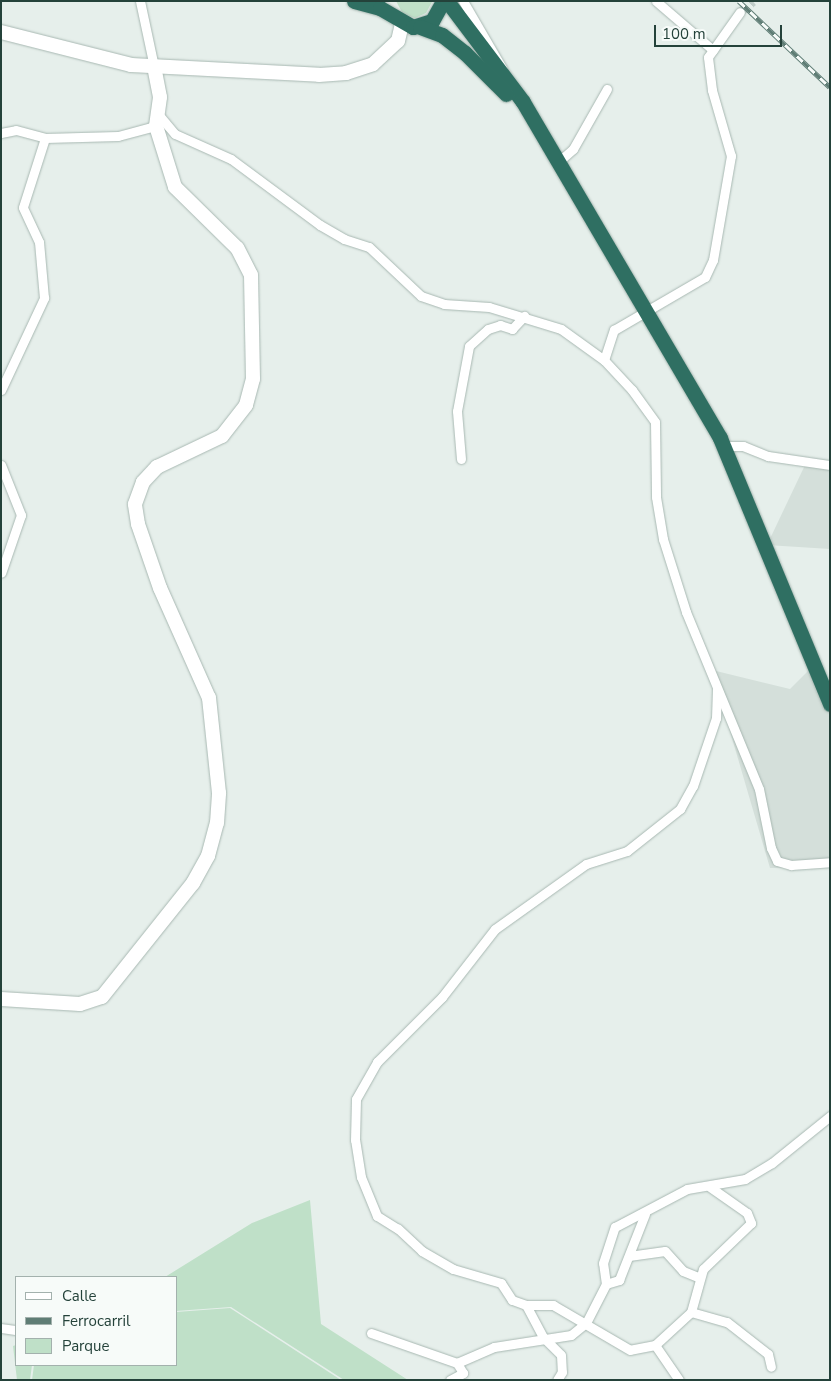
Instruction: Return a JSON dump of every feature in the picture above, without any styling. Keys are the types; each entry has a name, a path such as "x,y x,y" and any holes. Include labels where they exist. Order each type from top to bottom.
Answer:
{"highway":[{"path":"354,1 380,8 398,21 442,35 495,79 548,149"},
{"path":"388,1 398,21"},
{"path":"420,27 439,13 442,1"},
{"path":"447,1 503,73 647,312 724,446 830,704"}],"street":[{"path":"1,999 80,1004 102,998 193,883 215,835 218,793 209,698 160,588 139,529 135,504 143,482 157,467 222,436 246,405 252,379 251,275 237,248 175,187 157,120 160,97 140,1"},
{"path":"463,1 502,62 503,73"},
{"path":"656,1 713,50"},
{"path":"604,360 614,330 705,277 713,260 731,156 712,90 708,57 740,12"},
{"path":"1,32 113,62 154,67 346,73 386,55 398,41 398,21"},
{"path":"557,163 573,149 607,89"},
{"path":"1,133 16,130 44,138 127,136 157,120"},
{"path":"157,120 175,134 231,158 320,225 344,239 369,247 421,296 444,304 489,307 524,316 561,329 604,360 648,408 655,422 658,520 686,612 759,789 777,861 790,865 830,862"},
{"path":"1,390 44,298 39,242 23,207 44,138"},
{"path":"461,459 457,411 469,346 488,329 500,325 512,329 524,316"},
{"path":"724,446 743,446 768,456 830,465"},
{"path":"1,464 21,515 1,573"},
{"path":"710,1187 747,1213 751,1223 698,1277 692,1312 655,1346 630,1350 553,1305 526,1305 512,1300 501,1283 453,1269 422,1251 398,1229 377,1216 361,1177 355,1140 356,1099 377,1062 442,997 495,930 586,864 628,851 680,808 693,786 716,718 717,689"},
{"path":"457,1363 479,1351 535,1342 543,1337 571,1334 586,1323 606,1284 603,1263 615,1227 644,1214 687,1189 710,1187 745,1179 772,1163 830,1116"},
{"path":"606,1284 619,1280 644,1214"},
{"path":"629,1256 657,1249 665,1251 683,1271 698,1277"},
{"path":"526,1305 543,1337 561,1355 562,1372 557,1380"},
{"path":"692,1312 727,1322 768,1354 771,1368"},
{"path":"1,1328 15,1330"},
{"path":"371,1334 457,1363 463,1373 450,1380"},
{"path":"655,1346 679,1380"}],"shaded area":[{"path":"806,463 830,466 830,549 767,545"},
{"path":"814,665 830,704 830,867 770,868 712,670 790,689"}],"green space":[{"path":"396,1 432,2 426,13 415,18 403,14"},
{"path":"310,1200 321,1324 408,1380 344,1380 231,1307 178,1311 178,1276 167,1276 252,1223"},
{"path":"230,1308 341,1380 32,1380 34,1366 178,1366 178,1312"},
{"path":"15,1345 15,1363 13,1346"},
{"path":"15,1366 32,1366 30,1380 17,1380"}],"tunnel":[{"path":"740,12 753,1"}],"railway":[{"path":"739,1 830,87"}]}
